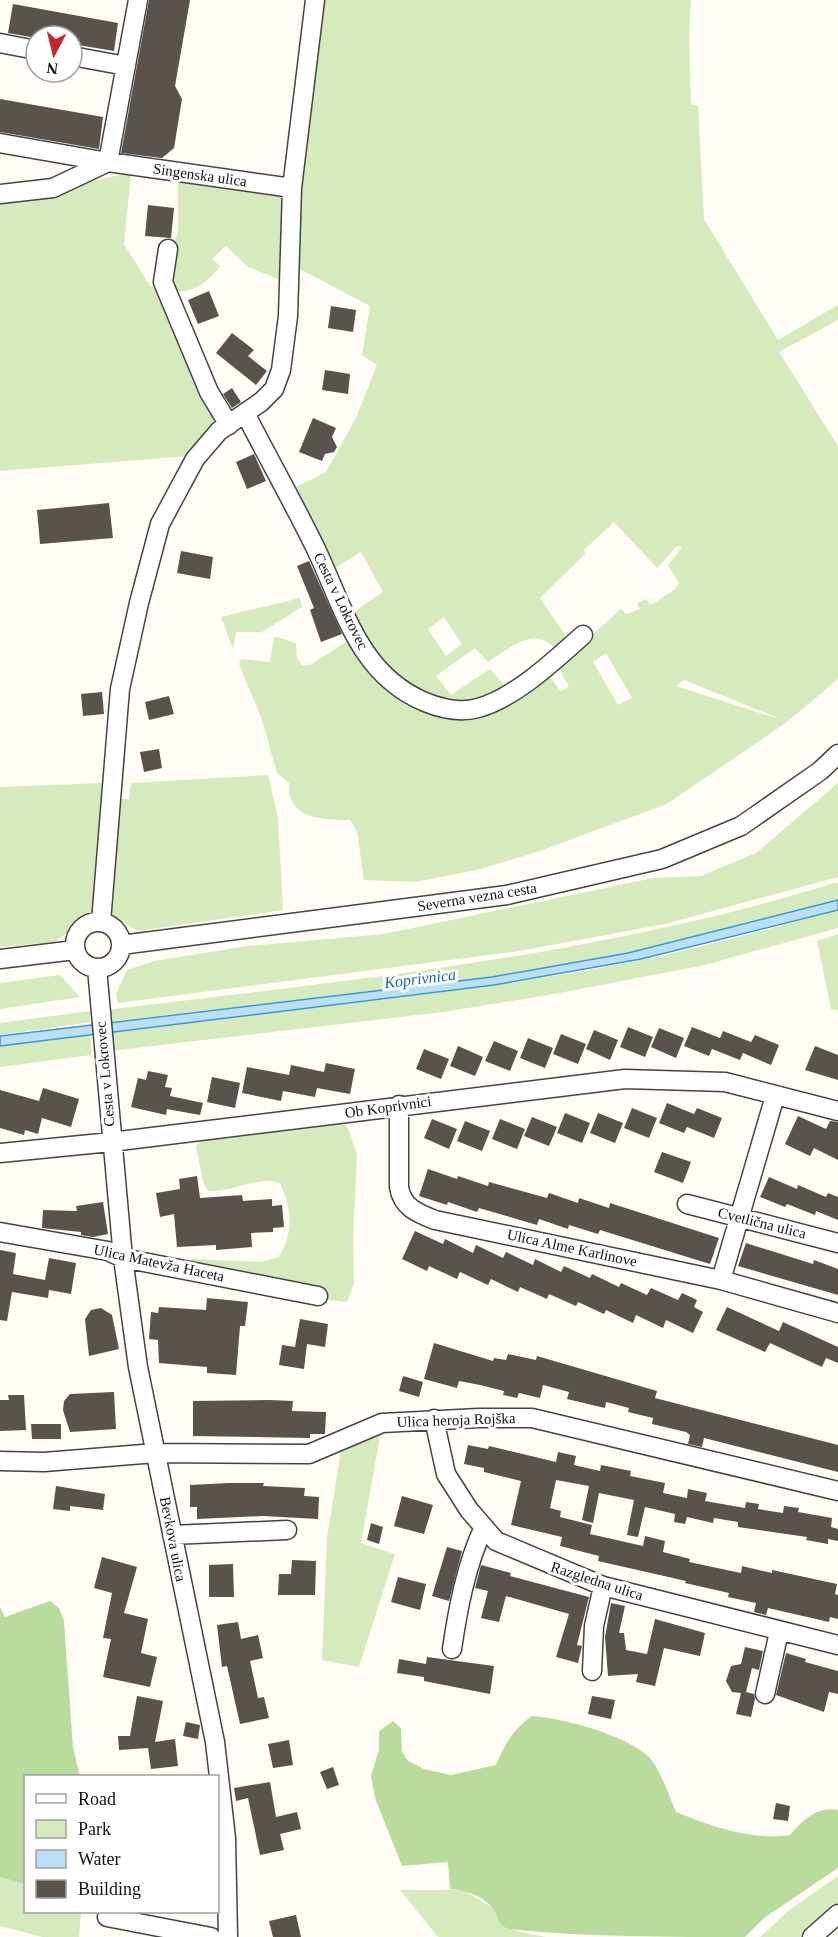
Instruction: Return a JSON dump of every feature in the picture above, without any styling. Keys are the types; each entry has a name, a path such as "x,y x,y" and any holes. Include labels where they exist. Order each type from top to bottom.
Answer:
{"street":[{"path":"0,194 53,188 108,162 138,0"},
{"path":"101,922 120,689 138,603 160,524 195,459 219,431 274,389 281,370 288,316 292,188 315,0"},
{"path":"0,44 24,48"},
{"path":"84,58 126,66"},
{"name":"Singenska ulica","path":"0,143 108,162 292,188"},
{"path":"168,249 163,282 209,392 229,425"},
{"name":"Cesta v Lokrovec","path":"245,413 314,544 355,637 376,669 410,696 437,708 458,711 479,708 521,686 583,635"},
{"name":"Severna vezna cesta","path":"121,945 507,895 662,859 741,826 820,771 838,754"},
{"path":"101,922 116,931 121,945 120,952 111,964 97,968 83,963 75,950 77,934 82,928 88,924 101,922"},
{"path":"0,959 75,950"},
{"name":"Cesta v Lokrovec","path":"97,968 98,1006 111,1142"},
{"name":"Ob Koprivnici","path":"0,1153 111,1142 625,1079 725,1083 838,1111"},
{"path":"721,1280 775,1096"},
{"name":"Ulica Alme Karlinove","path":"399,1105 401,1200 417,1214 435,1220 721,1280 838,1313"},
{"name":"Bevkova ulica","path":"111,1142 123,1258 138,1367 215,1742 217,1775"},
{"name":"Cvetlična ulica","path":"687,1204 838,1243"},
{"name":"Ulica Matevža Haceta","path":"0,1232 108,1251 123,1258 318,1296"},
{"name":"Ulica heroja Rojška","path":"0,1461 44,1462 156,1453 309,1454 382,1423 434,1419 532,1418 838,1491"},
{"name":"Razgledna ulica","path":"434,1419 446,1474 469,1510 496,1541 603,1586 838,1646"},
{"path":"453,1648 458,1607 477,1541 484,1527"},
{"path":"172,1535 287,1530"},
{"path":"592,1671 594,1626 603,1586"},
{"path":"765,1694 779,1632"},
{"name":"Bevkova ulica","path":"219,1796 222,1881 228,1937"},
{"path":"813,1937 838,1914"},
{"path":"107,1917 211,1937"}],"green space":[{"path":"321,0 691,0 689,37 691,104 698,106 704,219 778,340 838,305 838,320 779,352 838,446 838,679 787,722 667,804 540,851 477,870 415,882 364,880 357,831 350,820 317,818 300,811 294,804 290,795 289,783 277,773 262,720 239,664 241,659 270,662 274,637 277,637 296,643 297,658 302,665 310,665 351,639 372,669 406,697 433,709 462,714 493,706 540,675 550,677 561,692 569,686 561,670 565,659 621,609 626,614 640,609 637,603 646,599 651,605 675,589 679,583 668,565 682,548 677,546 657,568 614,522 584,550 585,554 540,598 570,642 554,648 538,639 529,639 512,646 488,662 475,648 436,676 451,695 490,669 507,688 482,700 462,706 439,703 406,688 391,676 365,648 350,617 383,592 361,552 329,572 288,491 326,472 356,418 377,365 362,355 370,306 296,267 297,190","holes":["444,617 462,644 446,656 428,629","606,653 632,698 618,705 593,662","684,680 776,718 676,686"]},
{"path":"131,173 124,244 150,286 162,290 218,421 189,456 0,471 0,194 53,188"},
{"path":"178,177 273,191 286,197 283,281 248,267 226,246 212,259 220,266 205,282 186,291 172,291 167,278 178,229"},
{"path":"300,598 302,607 262,632 236,632 233,649 221,617"},
{"path":"268,775 278,818 283,910 138,931 106,912 117,799 129,799 131,783"},
{"path":"102,783 104,787 94,912 55,942 0,947 0,787"},
{"path":"838,783 838,877 665,924 519,951 118,1003 116,994 127,970 154,961 247,946 384,934 653,878 701,876 756,853"},
{"path":"838,882 838,900 626,953 495,977 107,1022 105,1010 383,976 567,947 748,908"},
{"path":"838,910 838,928 705,965 554,994 443,1012 110,1051 109,1032 433,993 562,974 680,951"},
{"path":"838,934 838,1011 831,1009 817,941"},
{"path":"60,975 80,997 0,1009 0,983"},
{"path":"90,1011 90,1022 0,1035 0,1023"},
{"path":"91,1035 91,1055 0,1067 0,1046"},
{"path":"343,1123 349,1130 357,1155 353,1238 354,1284 347,1302 329,1300 314,1289 270,1276 190,1264 192,1259 261,1262 279,1257 287,1239 290,1220 287,1202 280,1183 262,1181 208,1191 203,1182 196,1146 206,1138"},
{"path":"381,1431 361,1543 395,1554 359,1667 322,1660 327,1538 341,1450"},
{"path":"50,1601 59,1608 64,1621 73,1748 80,1775 24,1775 24,1884 0,1877 0,1607 5,1617"},
{"path":"532,1716 560,1720 594,1729 639,1749 657,1768 676,1812 717,1827 761,1836 790,1835 811,1815 823,1810 838,1810 838,1868 764,1918 745,1937 597,1935 505,1928 500,1923 494,1909 482,1899 467,1892 450,1889 448,1862 402,1866 375,1798 371,1776 379,1750 379,1731 393,1721 401,1728 402,1752 408,1761 424,1769 451,1775 496,1765 510,1738"},
{"path":"838,1876 838,1903 800,1937 760,1937 788,1911"},
{"path":"0,1877 24,1884 24,1913 81,1913 79,1937 42,1937 0,1926"},
{"path":"400,1890 463,1890 493,1908 496,1916 507,1927 546,1937 438,1937"}],"water":[{"path":"838,900 838,910 641,959 494,985 0,1046 0,1036 492,977 628,953"}],"building":[{"path":"149,0 190,0 175,86 182,99 174,148 162,158 121,153"},
{"path":"13,4 118,23 114,51 84,46 84,24 24,24 24,36 8,33"},
{"path":"0,99 103,117 99,149 0,132"},
{"path":"148,205 174,208 171,238 145,236"},
{"path":"209,291 219,316 198,324 188,300"},
{"path":"331,306 356,310 353,332 328,328"},
{"path":"232,333 254,350 248,356 267,371 256,385 216,353"},
{"path":"325,370 350,374 348,394 322,390"},
{"path":"232,388 241,402 232,408 223,394"},
{"path":"313,418 336,428 332,437 337,447 334,452 325,454 322,461 299,452"},
{"path":"254,454 266,481 247,489 236,462"},
{"path":"109,503 113,538 40,544 37,510"},
{"path":"181,551 213,557 210,579 177,573"},
{"path":"309,561 342,634 321,642 310,610 314,608 297,566"},
{"path":"102,692 104,714 83,716 81,694"},
{"path":"169,696 174,714 149,720 145,702"},
{"path":"159,749 162,768 144,772 140,752"},
{"path":"628,1027 653,1037 645,1057 620,1047"},
{"path":"692,1027 720,1038 723,1031 751,1042 755,1035 779,1045 771,1065 743,1053 740,1060 712,1049 709,1056 684,1046"},
{"path":"659,1028 684,1038 676,1058 651,1047"},
{"path":"594,1030 618,1040 610,1060 586,1049"},
{"path":"561,1034 586,1044 578,1064 553,1054"},
{"path":"528,1038 553,1048 545,1068 520,1058"},
{"path":"494,1041 518,1051 510,1071 485,1061"},
{"path":"458,1046 483,1057 475,1076 450,1066"},
{"path":"815,1046 838,1055 838,1080 805,1070"},
{"path":"424,1049 449,1059 441,1079 416,1069"},
{"path":"326,1063 355,1069 350,1094 317,1088 315,1097 283,1091 281,1101 242,1093 247,1067 289,1075 291,1065 324,1072"},
{"path":"148,1071 168,1075 165,1087 172,1088 170,1096 203,1103 200,1115 167,1109 166,1115 131,1107 138,1078 146,1080"},
{"path":"212,1077 240,1083 235,1108 207,1102"},
{"path":"43,1088 79,1099 71,1127 42,1118 38,1134 25,1130 24,1135 0,1128 0,1090 39,1101"},
{"path":"667,1103 694,1114 697,1108 722,1118 714,1138 687,1127 684,1133 659,1123"},
{"path":"632,1108 657,1118 649,1138 624,1128"},
{"path":"565,1113 590,1123 582,1143 557,1133"},
{"path":"598,1113 623,1123 615,1143 590,1133"},
{"path":"798,1116 826,1129 830,1121 838,1122 838,1160 814,1148 810,1156 785,1144"},
{"path":"532,1117 557,1127 549,1146 524,1136"},
{"path":"432,1119 457,1129 449,1149 424,1138"},
{"path":"500,1119 525,1129 517,1149 492,1139"},
{"path":"465,1121 490,1131 482,1151 457,1141"},
{"path":"662,1152 691,1162 683,1183 654,1172"},
{"path":"428,1169 457,1179 458,1176 488,1186 489,1182 547,1198 549,1193 578,1203 579,1198 609,1208 610,1203 719,1238 710,1264 600,1230 598,1234 569,1225 568,1229 539,1219 537,1225 479,1208 477,1212 448,1202 447,1205 419,1196"},
{"path":"197,1176 200,1198 242,1195 243,1201 272,1199 272,1206 282,1205 284,1227 273,1228 273,1232 251,1233 252,1247 216,1250 216,1245 177,1247 174,1214 160,1217 156,1193 180,1189 179,1179"},
{"path":"769,1177 797,1189 798,1185 826,1197 828,1193 838,1197 838,1220 816,1211 815,1215 787,1204 785,1207 760,1197"},
{"path":"103,1202 108,1234 93,1237 81,1235 81,1232 42,1228 43,1210 77,1211 76,1206"},
{"path":"415,1231 443,1244 445,1239 473,1253 476,1245 503,1258 506,1252 533,1265 535,1259 561,1272 564,1266 590,1278 592,1274 619,1287 621,1283 647,1295 651,1288 678,1300 682,1293 697,1300 694,1307 703,1312 693,1333 666,1320 663,1328 636,1315 633,1323 606,1310 604,1314 578,1302 576,1306 549,1294 547,1299 520,1287 518,1292 491,1279 488,1285 460,1272 457,1279 429,1266 427,1271 402,1259"},
{"path":"746,1243 813,1264 814,1260 838,1269 838,1295 738,1266"},
{"path":"0,1250 16,1253 13,1274 45,1280 49,1258 76,1263 71,1294 49,1290 48,1298 12,1292 7,1321 0,1320"},
{"path":"207,1298 248,1302 245,1326 240,1326 236,1375 207,1373 207,1367 159,1363 158,1340 149,1339 151,1312 158,1313 159,1307 206,1310"},
{"path":"727,1307 779,1331 783,1322 838,1347 838,1363 826,1358 822,1367 770,1343 765,1352 716,1330"},
{"path":"101,1308 112,1315 119,1349 89,1356 85,1319 91,1310"},
{"path":"300,1319 328,1324 325,1347 307,1344 304,1369 279,1365 282,1345 295,1347"},
{"path":"434,1343 493,1361 494,1358 506,1360 508,1354 536,1360 537,1356 657,1391 655,1398 838,1445 838,1472 704,1438 702,1447 688,1444 690,1435 686,1432 652,1424 653,1418 628,1412 629,1408 606,1402 605,1408 567,1399 569,1392 543,1385 540,1398 519,1393 517,1398 503,1395 504,1391 480,1385 459,1381 457,1388 424,1379"},
{"path":"403,1376 423,1382 419,1397 399,1391"},
{"path":"114,1392 116,1429 70,1432 63,1410 64,1401 70,1394"},
{"path":"8,1395 24,1395 26,1430 0,1431 0,1400 9,1400"},
{"path":"193,1401 293,1401 292,1411 326,1412 325,1434 310,1434 310,1438 193,1436"},
{"path":"31,1424 61,1424 61,1439 32,1439"},
{"path":"468,1445 488,1449 489,1446 556,1462 558,1452 576,1456 574,1465 600,1471 601,1465 631,1471 630,1476 665,1483 663,1493 687,1498 688,1489 707,1493 705,1501 745,1508 746,1502 759,1504 758,1509 783,1513 784,1506 799,1508 798,1512 832,1518 831,1527 838,1529 838,1541 828,1539 828,1544 806,1540 807,1537 738,1527 738,1522 714,1518 713,1523 687,1517 685,1524 674,1522 675,1514 645,1507 638,1537 627,1535 634,1500 599,1493 593,1523 582,1520 589,1486 556,1480 550,1508 561,1511 560,1517 592,1525 590,1534 643,1546 645,1536 665,1541 663,1552 690,1559 689,1562 741,1573 742,1566 772,1573 772,1570 837,1584 835,1594 838,1595 838,1619 830,1617 829,1622 768,1608 766,1615 754,1612 756,1603 728,1597 729,1593 598,1561 599,1556 560,1546 562,1537 511,1525 521,1481 484,1472 484,1468 464,1464"},
{"path":"264,1483 263,1486 305,1488 304,1496 319,1497 318,1519 263,1516 197,1519 197,1507 190,1507 190,1485"},
{"path":"56,1486 105,1494 103,1510 70,1506 70,1511 53,1509"},
{"path":"402,1496 433,1505 424,1534 394,1526"},
{"path":"371,1523 383,1527 379,1544 367,1540"},
{"path":"447,1547 462,1551 449,1601 432,1596"},
{"path":"102,1557 137,1567 124,1613 148,1619 141,1653 157,1657 150,1687 103,1677 111,1639 103,1638 112,1593 94,1588"},
{"path":"292,1560 316,1561 315,1595 278,1595 279,1574 291,1574"},
{"path":"233,1564 234,1597 209,1597 209,1565"},
{"path":"481,1565 511,1573 510,1576 589,1597 577,1645 582,1646 578,1663 556,1657 569,1614 506,1596 499,1622 481,1618 488,1591 475,1588"},
{"path":"398,1577 426,1584 420,1610 391,1602"},
{"path":"611,1603 625,1606 619,1633 624,1633 626,1650 647,1654 655,1619 705,1633 700,1656 664,1648 655,1686 636,1682 638,1674 608,1676 605,1637"},
{"path":"238,1622 241,1639 258,1635 263,1658 250,1661 258,1698 264,1697 269,1718 240,1724 227,1666 222,1667 217,1625"},
{"path":"745,1647 763,1651 759,1670 752,1668 746,1692 754,1694 755,1699 751,1717 736,1714 741,1693 732,1692 726,1681 731,1666 741,1664"},
{"path":"786,1653 806,1659 805,1662 838,1671 838,1694 829,1692 824,1712 776,1695"},
{"path":"427,1657 494,1666 490,1694 424,1681 424,1677 397,1673 399,1659 426,1664"},
{"path":"137,1696 163,1701 155,1742 175,1739 178,1766 151,1769 148,1748 119,1750 118,1736 130,1736"},
{"path":"592,1696 615,1700 611,1719 588,1714"},
{"path":"186,1722 200,1725 198,1739 183,1736"},
{"path":"289,1740 293,1765 273,1768 268,1744"},
{"path":"333,1767 339,1785 327,1789 320,1772"},
{"path":"270,1782 276,1817 297,1812 301,1829 280,1834 284,1850 260,1855 248,1798 236,1801 234,1788"},
{"path":"776,1803 790,1806 788,1821 773,1819"},
{"path":"296,1915 301,1937 273,1937 269,1921"}],"water label":[{"name":"Koprivnica","path":"420,978"}]}
